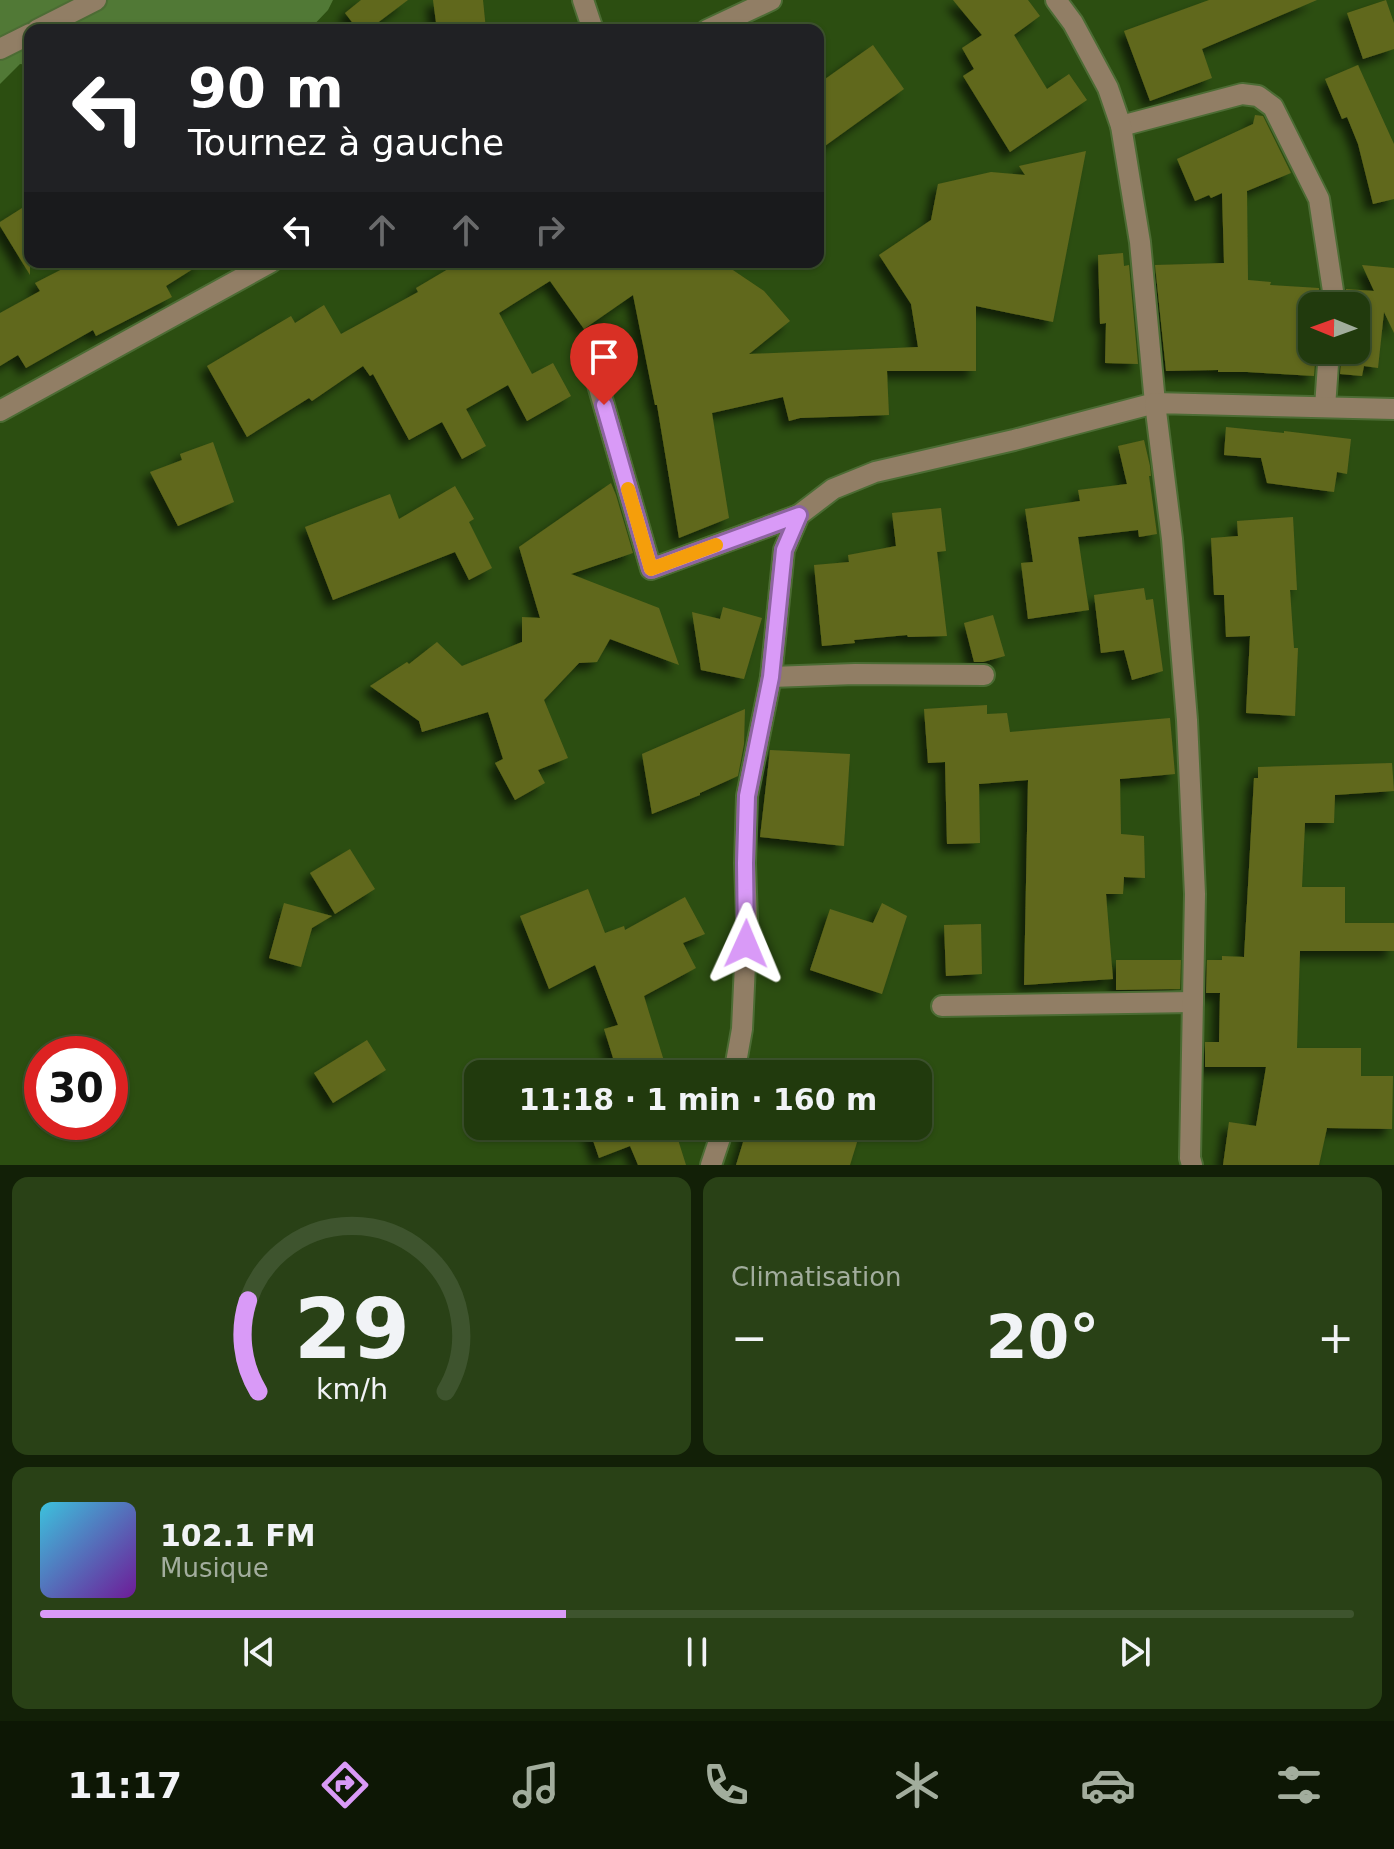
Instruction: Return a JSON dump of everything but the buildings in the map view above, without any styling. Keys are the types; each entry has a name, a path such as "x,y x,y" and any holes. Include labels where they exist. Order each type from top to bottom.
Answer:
{"street":[{"path":"49,24 96,0"},
{"path":"583,0 591,24"},
{"path":"720,24 771,0"},
{"path":"1056,0 1073,23 1108,88 1121,126 1140,242 1172,539 1187,720 1195,894 1192,1165"},
{"path":"0,49 24,37"},
{"path":"1121,126 1242,94 1258,96 1273,107 1319,199 1333,292"},
{"path":"0,411 260,268"},
{"path":"588,350 651,569 799,515 833,489 875,472 1155,403 1394,409"},
{"path":"1325,407 1328,364"},
{"path":"736,1060 742,1029 747,921 747,796 771,677 784,550 799,515"},
{"path":"771,677 984,675"},
{"path":"942,1006 1193,1002"},
{"path":"711,1165 719,1140"}],"green space":[{"path":"0,0 333,0 315,24 24,24 24,64 20,64 0,84"}],"slow traffic":[{"path":"628,489 651,569 716,545"}],"route":[{"path":"604,405 651,569 799,515 784,550 771,677 747,796 746,944"}]}
